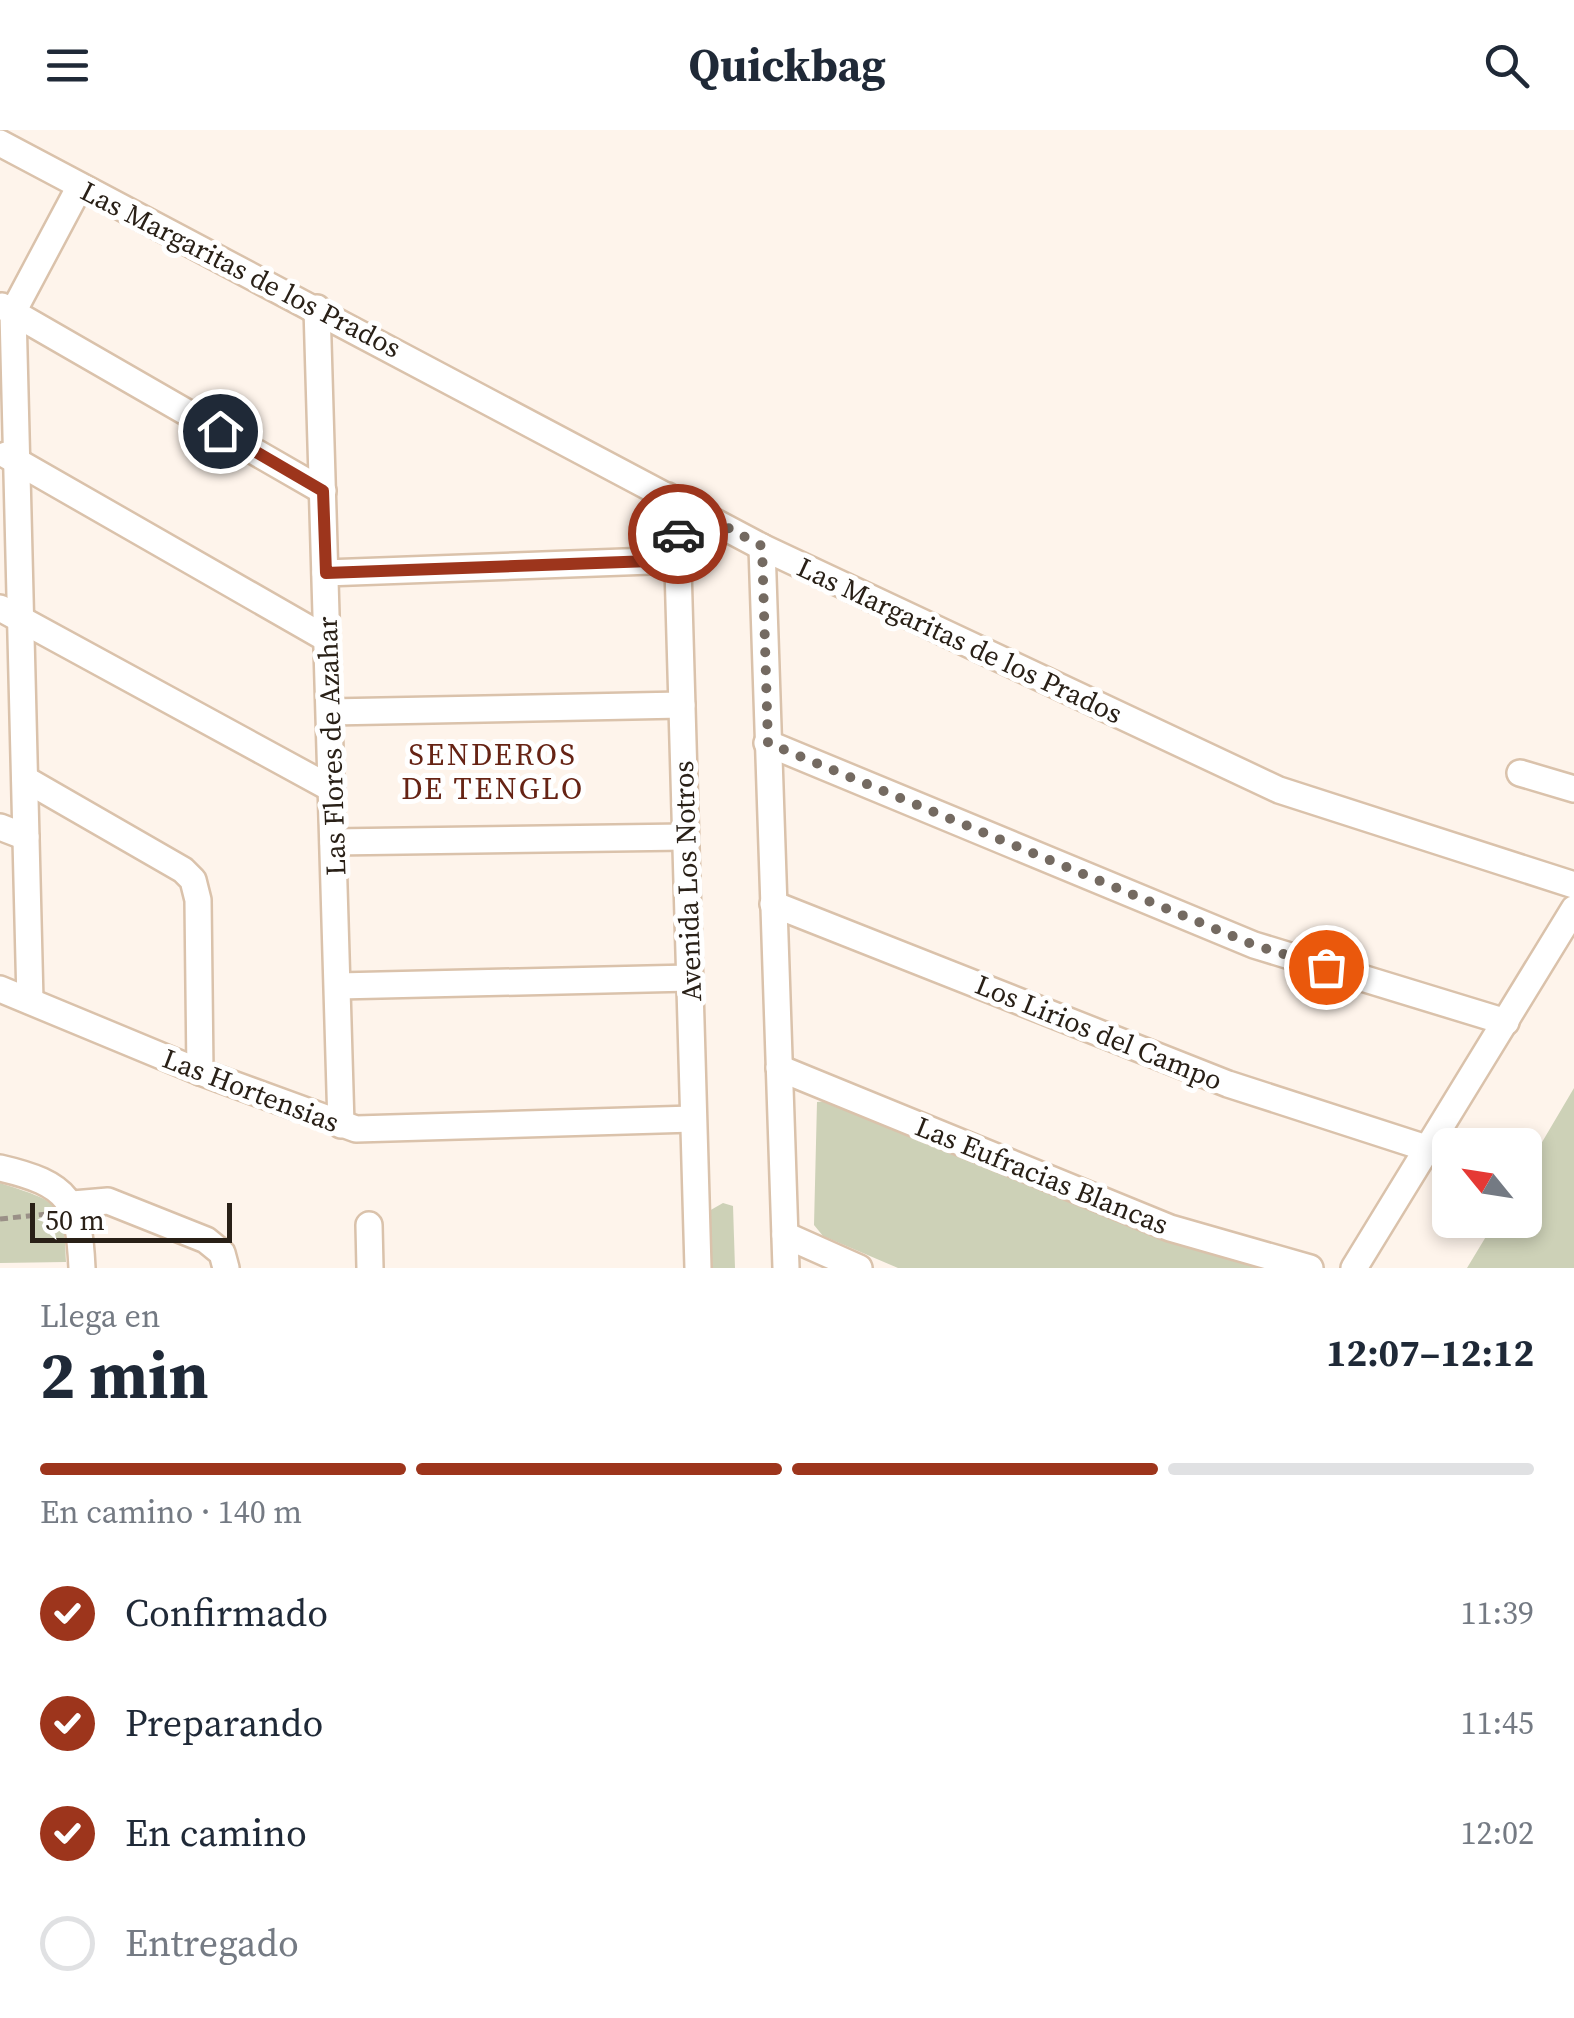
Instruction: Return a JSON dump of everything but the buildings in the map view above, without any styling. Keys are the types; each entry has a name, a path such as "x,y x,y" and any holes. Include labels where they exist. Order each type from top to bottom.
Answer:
{"street":[{"name":"Las Margaritas de los Prados","path":"0,143 762,546 1279,790 1574,884"},
{"path":"30,1001 25,780 11,694 6,308 80,186"},
{"path":"6,308 323,491"},
{"name":"Las Flores de Azahar","path":"317,308 341,1125"},
{"path":"8,456 327,639"},
{"name":"Avenida Los Notros","path":"668,496 678,532 698,1268"},
{"path":"762,546 786,1268"},
{"path":"326,573 678,560"},
{"path":"10,614 332,789"},
{"path":"330,712 682,705"},
{"path":"768,743 1254,945 1506,1022"},
{"path":"1520,774 1574,789"},
{"path":"25,780 183,870 193,880 198,900 200,1072"},
{"path":"0,827 26,837"},
{"path":"334,842 686,837"},
{"name":"Los Lirios del Campo","path":"773,904 1228,1084 1429,1148"},
{"path":"1354,1268 1574,909"},
{"path":"338,986 690,978"},
{"name":"Las Hortensias","path":"0,988 200,1072 356,1129 694,1118"},
{"name":"Las Eufracias Blancas","path":"779,1068 1170,1228 1310,1268"},
{"path":"0,1168 48,1185 75,1207 81,1268"},
{"path":"75,1207 108,1201 206,1240 222,1253 226,1268"},
{"path":"369,1225 370,1268"},
{"path":"785,1235 860,1268"}],"path":[{"path":"0,1219 75,1207"}],"green space":[{"path":"1574,1088 1574,1268 1467,1268 1485,1238 1542,1238 1542,1142"},
{"path":"827,1101 1163,1237 1259,1268 898,1268 823,1236 814,1225 817,1102"},
{"path":"0,1183 54,1206 63,1226 66,1262 0,1263"},
{"path":"723,1203 733,1206 735,1268 710,1268 709,1211"}],"way so far":[{"path":"678,534 668,496 762,546 768,743 1254,945 1326,967"}],"district":[{"name":"SENDEROS DE TENGLO","path":"493,771"}],"route":[{"path":"220,431 323,491 326,573 678,560 678,534"}]}
